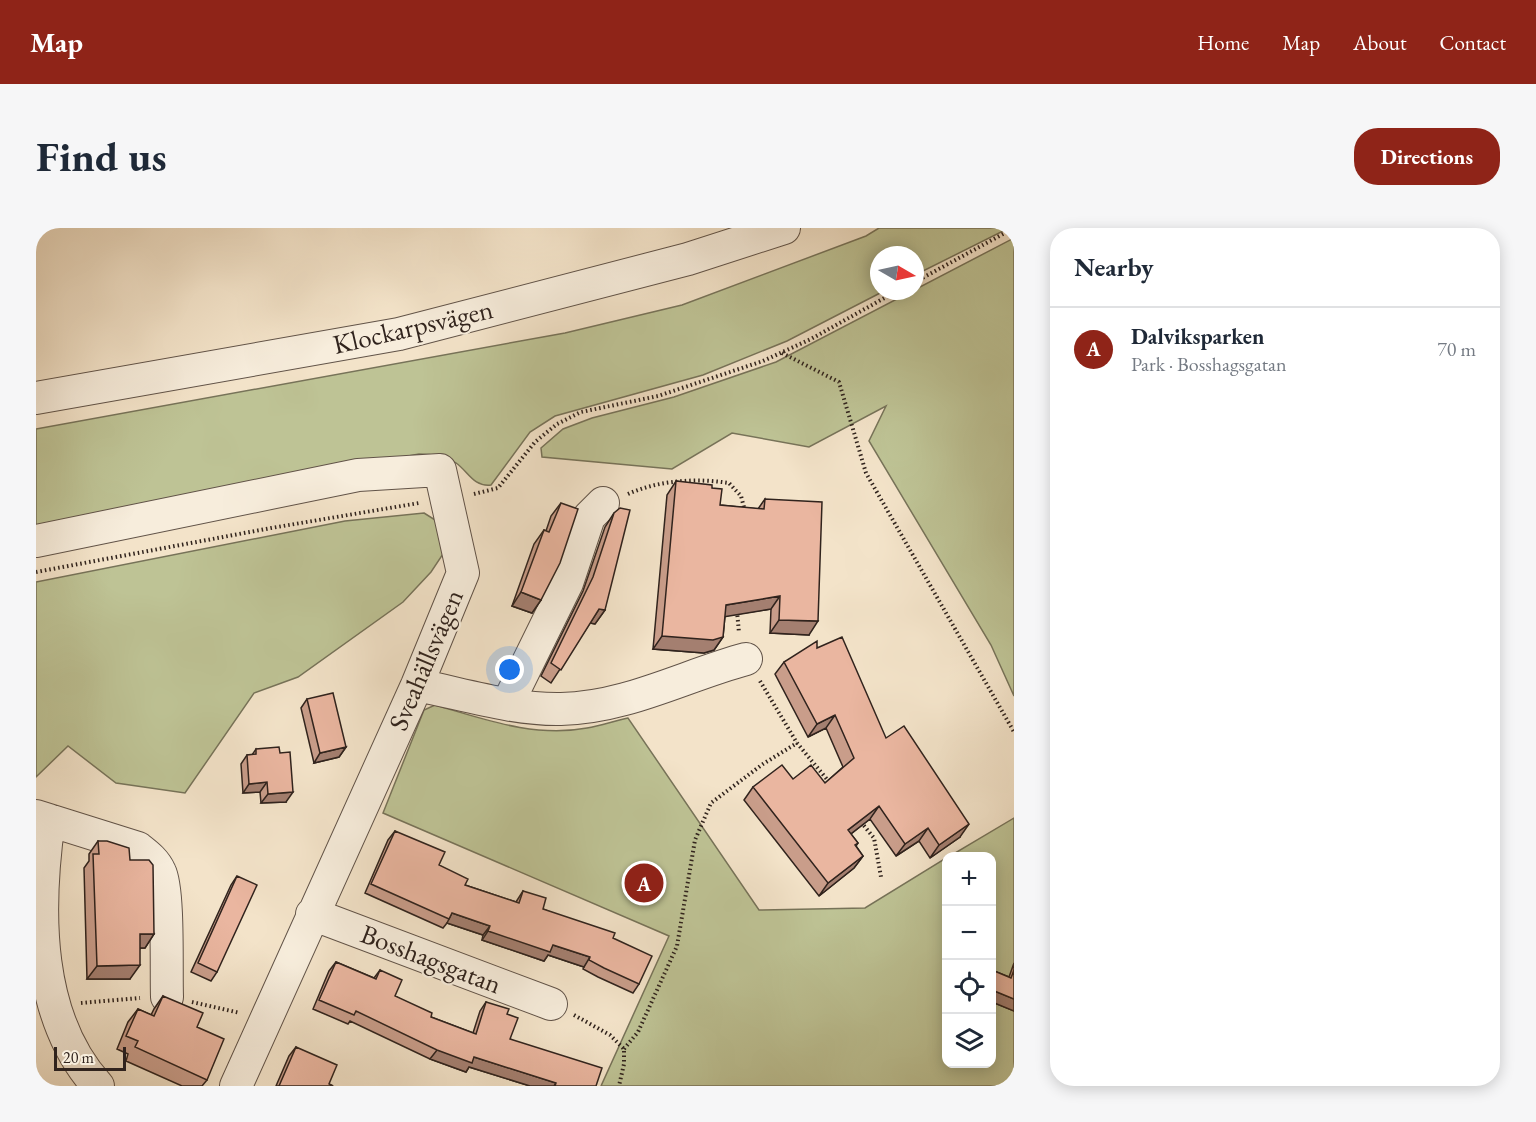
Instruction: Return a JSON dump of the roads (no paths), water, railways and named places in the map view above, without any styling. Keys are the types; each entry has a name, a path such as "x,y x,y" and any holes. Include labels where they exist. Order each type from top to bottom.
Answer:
{"street":[{"name":"Klockarpsvägen","path":"36,398 399,334 688,259 783,228"},
{"name":"Sveahällsvägen","path":"36,541 358,475 440,470 463,573 417,685 236,1086"},
{"path":"508,703 567,584 589,517 603,503"},
{"path":"417,685 508,703 561,709 622,699 746,659"},
{"path":"98,1086 84,1074 58,1037 46,1008 39,978 36,921 42,861 43,818 138,848 150,857 161,873 165,897 167,997"},
{"name":"Bosshagsgatan","path":"312,914 551,1004"}],"place":[{"name":"Dalviksparken","path":"644,883"}]}
